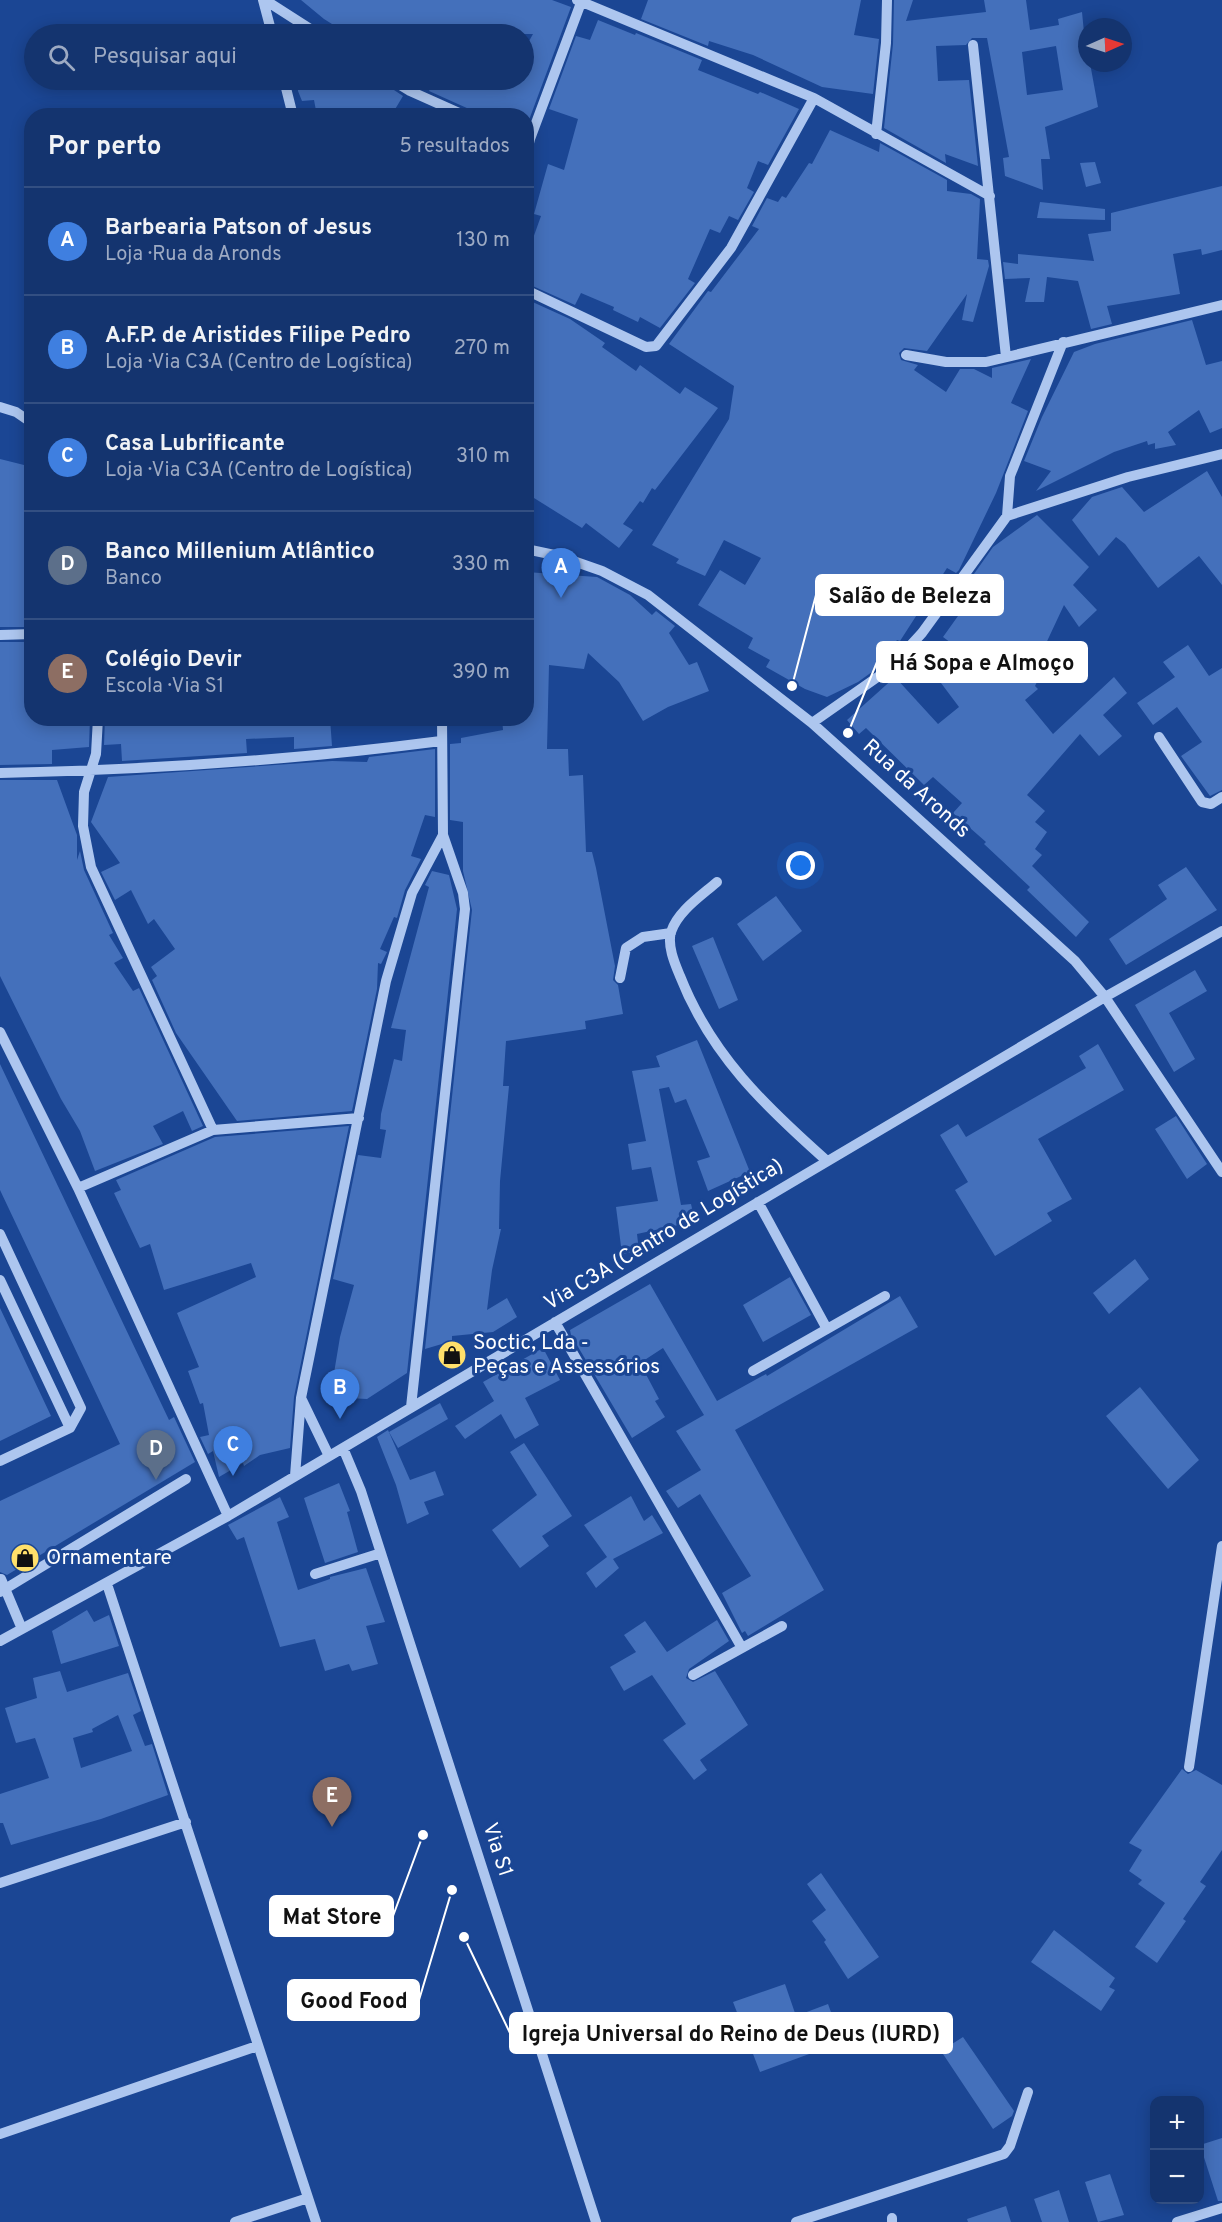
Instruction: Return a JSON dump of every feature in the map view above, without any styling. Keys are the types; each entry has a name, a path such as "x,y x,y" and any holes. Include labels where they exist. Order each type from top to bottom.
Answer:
{"street":[{"path":"264,0 270,24"},
{"path":"264,0 302,24"},
{"path":"876,134 886,43 887,0"},
{"path":"534,122 580,1 814,98 990,196"},
{"path":"973,45 1006,357"},
{"path":"286,90 291,108"},
{"path":"408,90 448,108"},
{"path":"534,294 646,347 656,345 731,248 814,98"},
{"path":"906,355 946,362 986,362 1222,305"},
{"path":"812,723 889,669 922,633 1007,516 1010,476 1063,342"},
{"path":"0,407 16,412 24,418"},
{"path":"16,412 24,412"},
{"path":"1007,516 1128,477 1221,458"},
{"name":"Rua da Aronds","path":"534,551 559,556 602,571 648,595 812,723 1008,898 1075,961 1105,997 1222,1172"},
{"path":"0,634 24,634"},
{"path":"98,726 96,753 84,792 83,826 92,867 213,1130"},
{"path":"411,1407 465,909 463,893 443,835 442,726"},
{"path":"1159,737 1202,802 1211,804 1222,797"},
{"path":"0,773 91,771 320,757 441,741"},
{"path":"295,1476 301,1398 386,981 412,893 443,835"},
{"path":"717,882 682,913 671,933 671,945 678,971 692,1007 716,1046 767,1108 827,1161"},
{"name":"Via C3A (Centro de Logística)","path":"0,1641 228,1516 1105,997 1222,932"},
{"path":"620,978 626,948 643,937 671,933"},
{"path":"0,1032 78,1188 228,1516"},
{"path":"78,1188 213,1130 359,1118"},
{"path":"758,1202 827,1329"},
{"path":"0,1234 80,1403 80,1413 70,1428 0,1461"},
{"path":"0,1280 70,1428"},
{"path":"753,1371 885,1296"},
{"path":"555,1322 742,1648"},
{"path":"301,1398 329,1456"},
{"name":"Via S1","path":"343,1448 361,1491 596,2222"},
{"path":"22,1629 2,1587 186,1479"},
{"path":"1189,1767 1222,1546"},
{"path":"315,1574 381,1553"},
{"path":"107,1584 316,2222"},
{"path":"693,1675 782,1626"},
{"path":"0,1883 186,1822"},
{"path":"0,2134 257,2046"},
{"path":"796,2222 1004,2154 1010,2146 1028,2092"},
{"path":"235,2222 308,2198"},
{"path":"1177,2222 1222,2208"}],"building":[{"path":"301,0 552,0 571,7 533,108 467,108 429,91 534,90 534,24 332,24"},
{"path":"648,0 861,0 854,35 879,39 873,94 822,87 753,55 709,41 708,46 641,19"},
{"path":"894,0 913,0 906,21 986,12 984,0 1026,0 1030,30 1059,25 1058,19 1082,12 1083,18 1078,18 1078,72 1092,72 1098,107 1045,127 1050,159 1041,159 1043,190 1005,176 1003,158 1009,157 987,38 972,38 966,45 936,46 938,81 969,80 978,166 945,154 946,163 884,128 893,44","holes":["1056,46 1063,90 1027,95 1022,52"]},
{"path":"598,20 702,60 698,70 758,94 760,92 799,109 768,165 758,161 747,188 754,192 738,220 729,216 720,233 710,229 688,279 695,283 660,328 640,317 638,322 613,310 614,307 581,293 575,305 534,287 534,236 541,216 534,214 548,164 564,170 578,119 549,109 576,36 590,40"},
{"path":"394,90 403,96 396,108 316,108 314,100 302,101 298,91"},
{"path":"830,130 879,152 880,143 947,180 947,191 971,194 980,199 977,259 988,260 989,266 973,322 962,320 967,294 927,351 904,348 899,353 901,360 918,365 914,370 946,392 960,369 974,369 992,378 992,368 1031,359 1011,403 1028,411 996,493 959,570 956,573 947,568 900,641 897,640 881,661 883,664 858,682 827,697 805,689 766,667 770,660 748,648 753,638 698,605 720,570 745,585 761,558 724,540 705,576 676,563 679,559 652,545 729,419 734,386 669,344 708,291 711,292 759,229 752,226 767,198 778,202 782,196 786,198 809,163 812,164"},
{"path":"1095,162 1101,183 1086,187 1080,163"},
{"path":"1222,186 1222,250 1202,255 1201,249 1173,254 1180,294 1107,306 1112,324 1091,329 1078,281 1047,277 1044,302 1025,302 1030,278 1005,279 1003,262 1018,264 1018,254 1094,261 1088,234 1111,231 1111,213"},
{"path":"1040,202 1105,209 1105,220 1037,218"},
{"path":"534,303 570,319 605,343 602,347 636,371 640,365 680,394 685,387 718,408 655,490 652,488 643,503 640,501 623,524 633,530 619,548 586,523 582,528 534,498"},
{"path":"1192,320 1206,365 1222,361 1222,428 1210,433 1199,410 1168,432 1176,445 1155,449 1155,443 1148,445 1147,441 1114,452 1036,491 1051,471 1024,461 1042,417 1074,352 1095,344"},
{"path":"0,459 24,465 24,627 0,627"},
{"path":"1207,471 1222,497 1222,585 1199,556 1158,588 1125,544 1116,537 1099,556 1072,520 1092,497 1122,487 1144,512"},
{"path":"1037,515 1089,567 1073,585 1097,610 1079,627 1064,605 1042,652 1049,657 1035,686 1038,689 1025,700 1053,734 1114,677 1127,693 1103,715 1122,736 1099,756 1080,734 1027,795 1045,811 1035,822 1047,832 1035,849 1042,855 1032,866 1089,922 1076,937 1027,890 1030,887 984,844 986,842 953,813 962,803 933,777 924,785 866,728 859,734 847,720 895,677 938,724 959,707 932,671 962,651 943,637 968,602 976,585 969,581 993,547"},
{"path":"534,573 597,577 630,595 652,615 656,611 675,626 669,633 689,665 697,662 709,691 668,707 643,721 619,682 588,653 584,669 549,665 547,749 568,749 569,776 583,775 586,852 592,852 596,868 615,966 613,980 618,985 623,1014 585,1021 586,1029 506,1041 503,1086 509,1086 500,1181 499,1229 501,1229 492,1270 487,1310 507,1298 517,1317 493,1332 452,1336 452,1341 425,1349 472,910 463,871 463,822 450,820 450,744 461,743 461,738 503,730 503,726 534,726"},
{"path":"0,642 24,642 24,726 90,726 89,747 52,750 52,764 0,765"},
{"path":"1188,645 1209,676 1222,668 1222,790 1210,796 1181,756 1202,742 1177,707 1153,725 1137,703 1175,677 1163,662"},
{"path":"105,726 331,726 332,746 294,749 294,737 246,739 247,753 122,761 121,744 104,745"},
{"path":"435,749 435,817 425,815 411,856 421,859 405,890 397,918 394,917 380,949 387,952 381,964 378,963 377,989 352,1111 237,1121 176,1033 152,980 157,976 151,967 175,949 154,919 148,924 131,890 115,900 101,872 120,863 91,822 108,777 332,761 367,762 369,757"},
{"path":"0,780 57,780 77,835 77,860 80,851 84,870 113,933 109,935 123,958 114,963 133,991 139,988 203,1126 192,1131 183,1111 153,1126 163,1144 95,1171 80,1131 61,1099 0,976"},
{"path":"1186,867 1217,910 1126,965 1109,939 1167,899 1158,885"},
{"path":"432,871 449,875 457,909 407,1373 367,1399 330,1397 340,1337 354,1285 333,1279 358,1155 381,1158 386,1130 380,1129 381,1114 394,1059 402,1061 406,1030 391,1028 429,887 425,885"},
{"path":"776,896 802,931 763,961 737,924"},
{"path":"713,937 738,1000 719,1009 692,946"},
{"path":"1195,970 1207,991 1169,1013 1195,1059 1174,1072 1135,1005"},
{"path":"697,1040 750,1172 708,1191 697,1161 710,1157 686,1099 675,1103 669,1087 659,1089 681,1205 691,1204 694,1217 683,1220 683,1224 637,1234 639,1251 622,1254 616,1207 658,1201 651,1167 632,1170 628,1144 646,1141 632,1071 660,1067 656,1056"},
{"path":"1098,1044 1124,1090 1038,1139 1072,1199 1047,1213 1052,1221 995,1256 955,1190 968,1182 940,1135 958,1124 966,1137 1086,1068 1079,1056"},
{"path":"0,1064 169,1420 174,1417 195,1462 7,1575 0,1572 0,1501 120,1444 0,1190"},
{"path":"1176,1116 1207,1164 1187,1179 1155,1129"},
{"path":"349,1126 294,1397 290,1448 260,1455 244,1466 243,1463 219,1477 213,1451 208,1454 200,1437 209,1435 203,1403 200,1404 188,1371 199,1367 177,1313 256,1277 251,1263 164,1290 150,1244 140,1248 114,1193 121,1190 116,1180 215,1137"},
{"path":"1135,1259 1149,1279 1109,1314 1093,1293"},
{"path":"790,1277 811,1315 763,1342 743,1305"},
{"path":"650,1284 717,1401 766,1374 767,1376 900,1296 918,1327 735,1430 824,1590 748,1636 745,1631 742,1633 722,1593 751,1576 700,1494 678,1508 666,1491 701,1470 676,1431 704,1415 663,1348 640,1363 659,1399 655,1401 665,1417 632,1438 571,1335 570,1330"},
{"path":"0,1308 51,1416 0,1441"},
{"path":"543,1348 560,1380 525,1398 539,1425 515,1439 501,1414 465,1439 455,1426 494,1401 483,1382"},
{"path":"1140,1387 1199,1460 1168,1489 1106,1416"},
{"path":"440,1403 448,1419 398,1448 389,1432"},
{"path":"388,1430 410,1480 435,1471 444,1495 424,1502 429,1514 407,1524 396,1485 377,1437"},
{"path":"524,1443 572,1516 542,1536 549,1546 520,1568 492,1530 537,1495 510,1452"},
{"path":"339,1483 350,1511 347,1512 358,1552 325,1563 304,1498"},
{"path":"631,1496 644,1521 652,1515 663,1533 613,1559 619,1568 596,1588 586,1573 607,1557 584,1525"},
{"path":"280,1497 289,1517 277,1522 298,1590 330,1579 330,1577 366,1568 385,1622 366,1626 378,1664 352,1671 349,1664 325,1671 315,1639 280,1647 244,1537 237,1540 228,1525"},
{"path":"87,1610 94,1622 109,1615 119,1646 61,1664 52,1631"},
{"path":"717,1620 729,1641 689,1669 686,1678 693,1682 715,1671 748,1725 700,1760 707,1770 694,1780 663,1740 686,1724 652,1675 624,1691 610,1667 636,1652 624,1635 645,1621 667,1652"},
{"path":"60,1671 67,1692 128,1673 141,1711 133,1715 145,1746 152,1744 168,1795 101,1819 11,1845 3,1823 0,1823 0,1794 49,1778 35,1738 16,1743 5,1708 37,1698 33,1678","holes":["118,1715 132,1751 81,1768 73,1738 93,1732 92,1729"]},
{"path":"1182,1769 1188,1774 1196,1770 1222,1785 1222,1850 1200,1882 1206,1886 1183,1919 1186,1921 1157,1963 1135,1947 1165,1903 1138,1884 1142,1880 1129,1871 1142,1850 1129,1843"},
{"path":"821,1873 879,1957 848,1979 824,1942 826,1940 812,1921 826,1910 807,1884"},
{"path":"1054,1930 1115,1978 1109,1987 1115,1990 1101,2011 1031,1962"},
{"path":"785,1984 796,2016 828,2004 842,2042 760,2072 733,2002"},
{"path":"963,2037 1014,2111 1012,2116 993,2129 941,2051"},
{"path":"1222,2138 1222,2201 1218,2201 1204,2157 1204,2144"},
{"path":"1110,2174 1124,2215 1098,2222 1085,2182"},
{"path":"1059,2190 1069,2222 1042,2222 1034,2199"},
{"path":"1006,2206 1011,2222 968,2222 967,2219"}],"place":[{"name":"Barbearia Patson of Jesus","path":"561,598"},
{"name":"Salão de Beleza","path":"792,686"},
{"name":"Há Sopa e Almoço","path":"848,733"},
{"name":"Soctic, Lda - Peças e Assessórios","path":"452,1355"},
{"name":"A.F.P. de Aristides Filipe Pedro","path":"340,1419"},
{"name":"Casa Lubrificante","path":"233,1476"},
{"name":"Banco Millenium Atlântico","path":"156,1480"},
{"name":"Ornamentare","path":"25,1558"},
{"name":"Colégio Devir","path":"332,1827"},
{"name":"Mat Store","path":"423,1835"},
{"name":"Good Food","path":"452,1890"},
{"name":"Igreja Universal do Reino de Deus (IURD)","path":"464,1937"}]}
